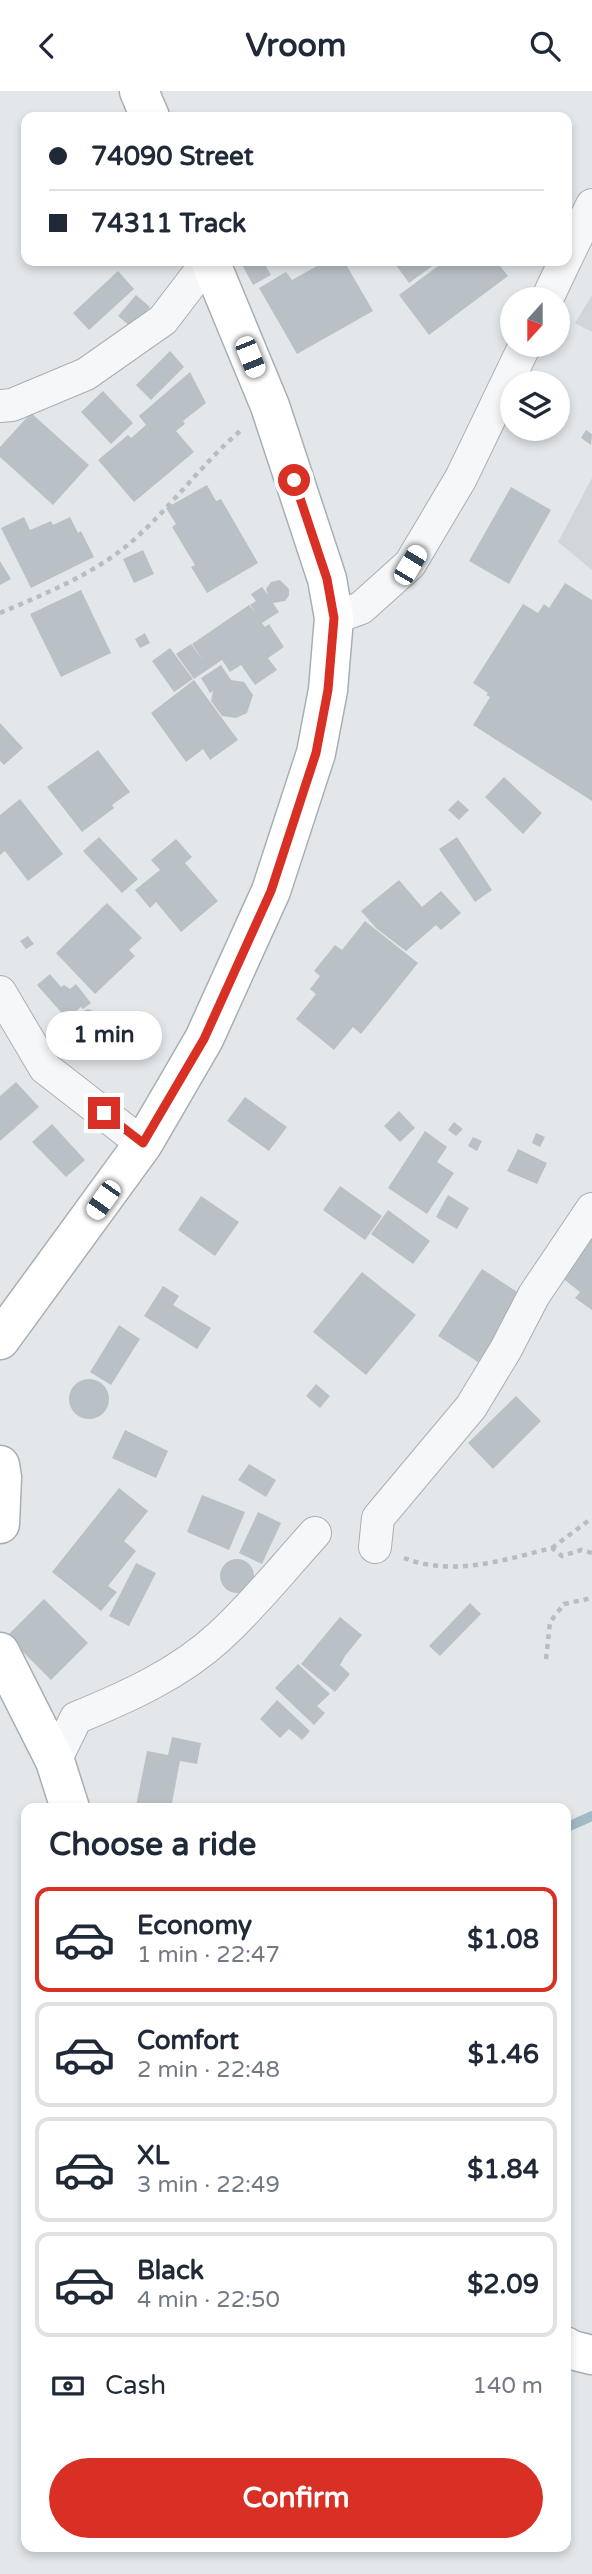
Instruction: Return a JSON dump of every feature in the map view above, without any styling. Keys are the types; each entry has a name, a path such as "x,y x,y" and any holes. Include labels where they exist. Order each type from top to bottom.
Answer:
{"street":[{"path":"139,91 148,112"},
{"path":"572,247 592,205"},
{"path":"0,406 12,405 86,374 163,320 205,266"},
{"path":"0,1341 143,1143 204,1039 271,891 316,753 328,690 334,618 327,579 270,406 211,266"},
{"path":"553,287 563,266"},
{"path":"334,618 361,608 410,565 461,478 519,357"},
{"path":"0,992 45,1068 143,1143"},
{"path":"374,1547 378,1518 471,1407 534,1296 592,1209"},
{"path":"0,1465 0,1524"},
{"path":"55,1761 76,1717 122,1699 176,1670 220,1636 315,1533"},
{"path":"0,1652 55,1761 68,1803"},
{"path":"571,2349 592,2355"}],"path":[{"path":"0,613 99,567 140,535 197,471 270,406"},
{"path":"374,1547 420,1565 475,1567 552,1548 592,1518"},
{"path":"552,1548 562,1556 581,1550 592,1553"},
{"path":"546,1660 550,1622 556,1613 564,1604 592,1598"}],"shaded area":[{"path":"592,295 592,332 575,323"},
{"path":"592,478 592,570 558,542"}],"building":[{"path":"243,266 266,266 271,275 253,285"},
{"path":"317,266 347,266 373,311 297,354 259,288 286,272 292,280"},
{"path":"397,266 432,266 409,283"},
{"path":"438,266 500,266 508,276 429,335 399,295"},
{"path":"118,271 134,289 89,330 73,313"},
{"path":"136,295 150,307 132,328 118,316"},
{"path":"170,351 184,367 151,400 136,385"},
{"path":"190,372 206,403 183,421 185,424 176,431 194,452 134,502 98,460 128,435 131,438 146,425 139,416"},
{"path":"103,391 133,423 111,444 81,412"},
{"path":"31,413 89,465 53,505 0,457 0,447"},
{"path":"586,430 592,434 591,445 581,438"},
{"path":"207,485 216,501 221,499 258,563 207,593 191,567 195,565 172,527 176,524 166,508"},
{"path":"511,487 551,510 509,584 469,561"},
{"path":"24,517 30,530 51,521 53,525 70,517 78,533 81,531 94,557 31,588 1,528"},
{"path":"143,550 154,574 134,583 123,559"},
{"path":"0,561 11,579 0,585"},
{"path":"280,580 289,589 289,595 285,601 273,603 279,612 262,623 265,627 269,624 284,647 268,658 277,670 255,685 241,665 230,672 222,660 194,679 176,654 191,644 203,660 192,644 249,605 256,613 250,605 256,601 251,594 262,587 268,595 266,589 271,582"},
{"path":"565,583 592,600 592,801 473,725 490,697 473,683 523,604 538,613 544,604 549,608"},
{"path":"81,590 111,653 61,677 30,614"},
{"path":"145,633 150,643 140,648 135,639"},
{"path":"170,648 193,679 174,692 152,661"},
{"path":"221,665 231,680 244,682 253,695 247,713 236,718 222,716 211,701 213,691 210,693 201,678"},
{"path":"194,680 238,740 210,760 203,749 186,762 151,713"},
{"path":"0,723 23,748 4,765 0,761"},
{"path":"98,750 130,792 82,832 47,787"},
{"path":"504,777 542,813 523,834 485,797"},
{"path":"20,799 63,854 28,881 5,851 0,855 0,815"},
{"path":"458,800 469,810 459,820 448,810"},
{"path":"99,837 138,879 122,893 83,851"},
{"path":"457,837 492,890 475,902 439,849"},
{"path":"176,839 192,857 185,863 218,901 181,932 156,902 150,908 135,890 160,870 151,860"},
{"path":"399,880 422,907 441,891 461,913 441,930 436,925 406,951 377,929 361,911"},
{"path":"107,903 142,938 129,950 135,956 95,994 56,953"},
{"path":"365,921 418,963 361,1034 353,1027 334,1050 296,1019 316,994 310,989 320,976 314,971 335,945 342,950"},
{"path":"28,936 34,944 26,949 20,941"},
{"path":"50,974 61,987 64,985 70,989 76,984 91,1003 83,1009 81,1007 67,1019 37,985"},
{"path":"88,1009 101,1018 101,1025 117,1021 124,1025 128,1032 125,1046 117,1051 110,1050 103,1047 98,1040 98,1032 82,1034 76,1027 76,1019 80,1012"},
{"path":"16,1082 39,1107 0,1141 0,1096"},
{"path":"245,1097 287,1127 269,1151 227,1121"},
{"path":"399,1111 415,1128 400,1142 384,1126"},
{"path":"454,1122 463,1129 456,1136 448,1130"},
{"path":"52,1124 85,1160 66,1177 32,1142"},
{"path":"425,1131 447,1147 437,1162 454,1173 427,1214 388,1188"},
{"path":"536,1133 545,1137 540,1147 532,1143"},
{"path":"473,1137 482,1141 477,1151 468,1146"},
{"path":"518,1149 547,1163 537,1184 507,1171"},
{"path":"340,1186 382,1216 365,1240 323,1210"},
{"path":"448,1195 469,1208 457,1229 436,1217"},
{"path":"201,1196 239,1222 215,1256 178,1230"},
{"path":"388,1210 430,1241 413,1264 371,1234"},
{"path":"592,1236 592,1310 575,1298 580,1292 561,1277"},
{"path":"482,1269 522,1295 478,1362 438,1336"},
{"path":"362,1272 416,1315 366,1375 313,1332"},
{"path":"163,1286 179,1296 173,1305 211,1328 197,1349 144,1316"},
{"path":"119,1325 140,1339 111,1385 90,1372"},
{"path":"89,1379 97,1380 103,1385 108,1391 108,1407 103,1413 97,1418 89,1419 81,1418 75,1413 70,1407 69,1399 70,1391 75,1385 81,1380"},
{"path":"316,1384 330,1396 320,1408 306,1396"},
{"path":"516,1396 541,1421 493,1469 468,1443"},
{"path":"125,1430 168,1451 156,1478 112,1458"},
{"path":"249,1464 276,1480 266,1497 238,1480"},
{"path":"119,1488 148,1511 124,1541 136,1551 108,1586 117,1592 101,1611 52,1572"},
{"path":"202,1495 245,1512 229,1550 187,1532"},
{"path":"258,1512 281,1523 262,1564 239,1553"},
{"path":"237,1559 249,1564 254,1576 249,1588 237,1593 225,1588 220,1576 225,1564"},
{"path":"136,1563 156,1573 129,1626 109,1616"},
{"path":"44,1599 88,1643 51,1680 7,1636"},
{"path":"470,1603 481,1614 440,1656 429,1646"},
{"path":"340,1617 362,1635 340,1665 350,1674 335,1692 301,1664"},
{"path":"298,1664 330,1694 317,1706 325,1713 314,1725 275,1688"},
{"path":"277,1700 310,1731 302,1740 289,1729 280,1738 260,1719"},
{"path":"172,1737 201,1743 197,1764 180,1761 172,1803 137,1803 147,1751 168,1755"}],"waterway":[{"path":"571,1825 592,1816"}],"route":[{"path":"104,1113 143,1143 204,1039 271,891 316,753 328,690 334,618 327,579 294,480"}]}
